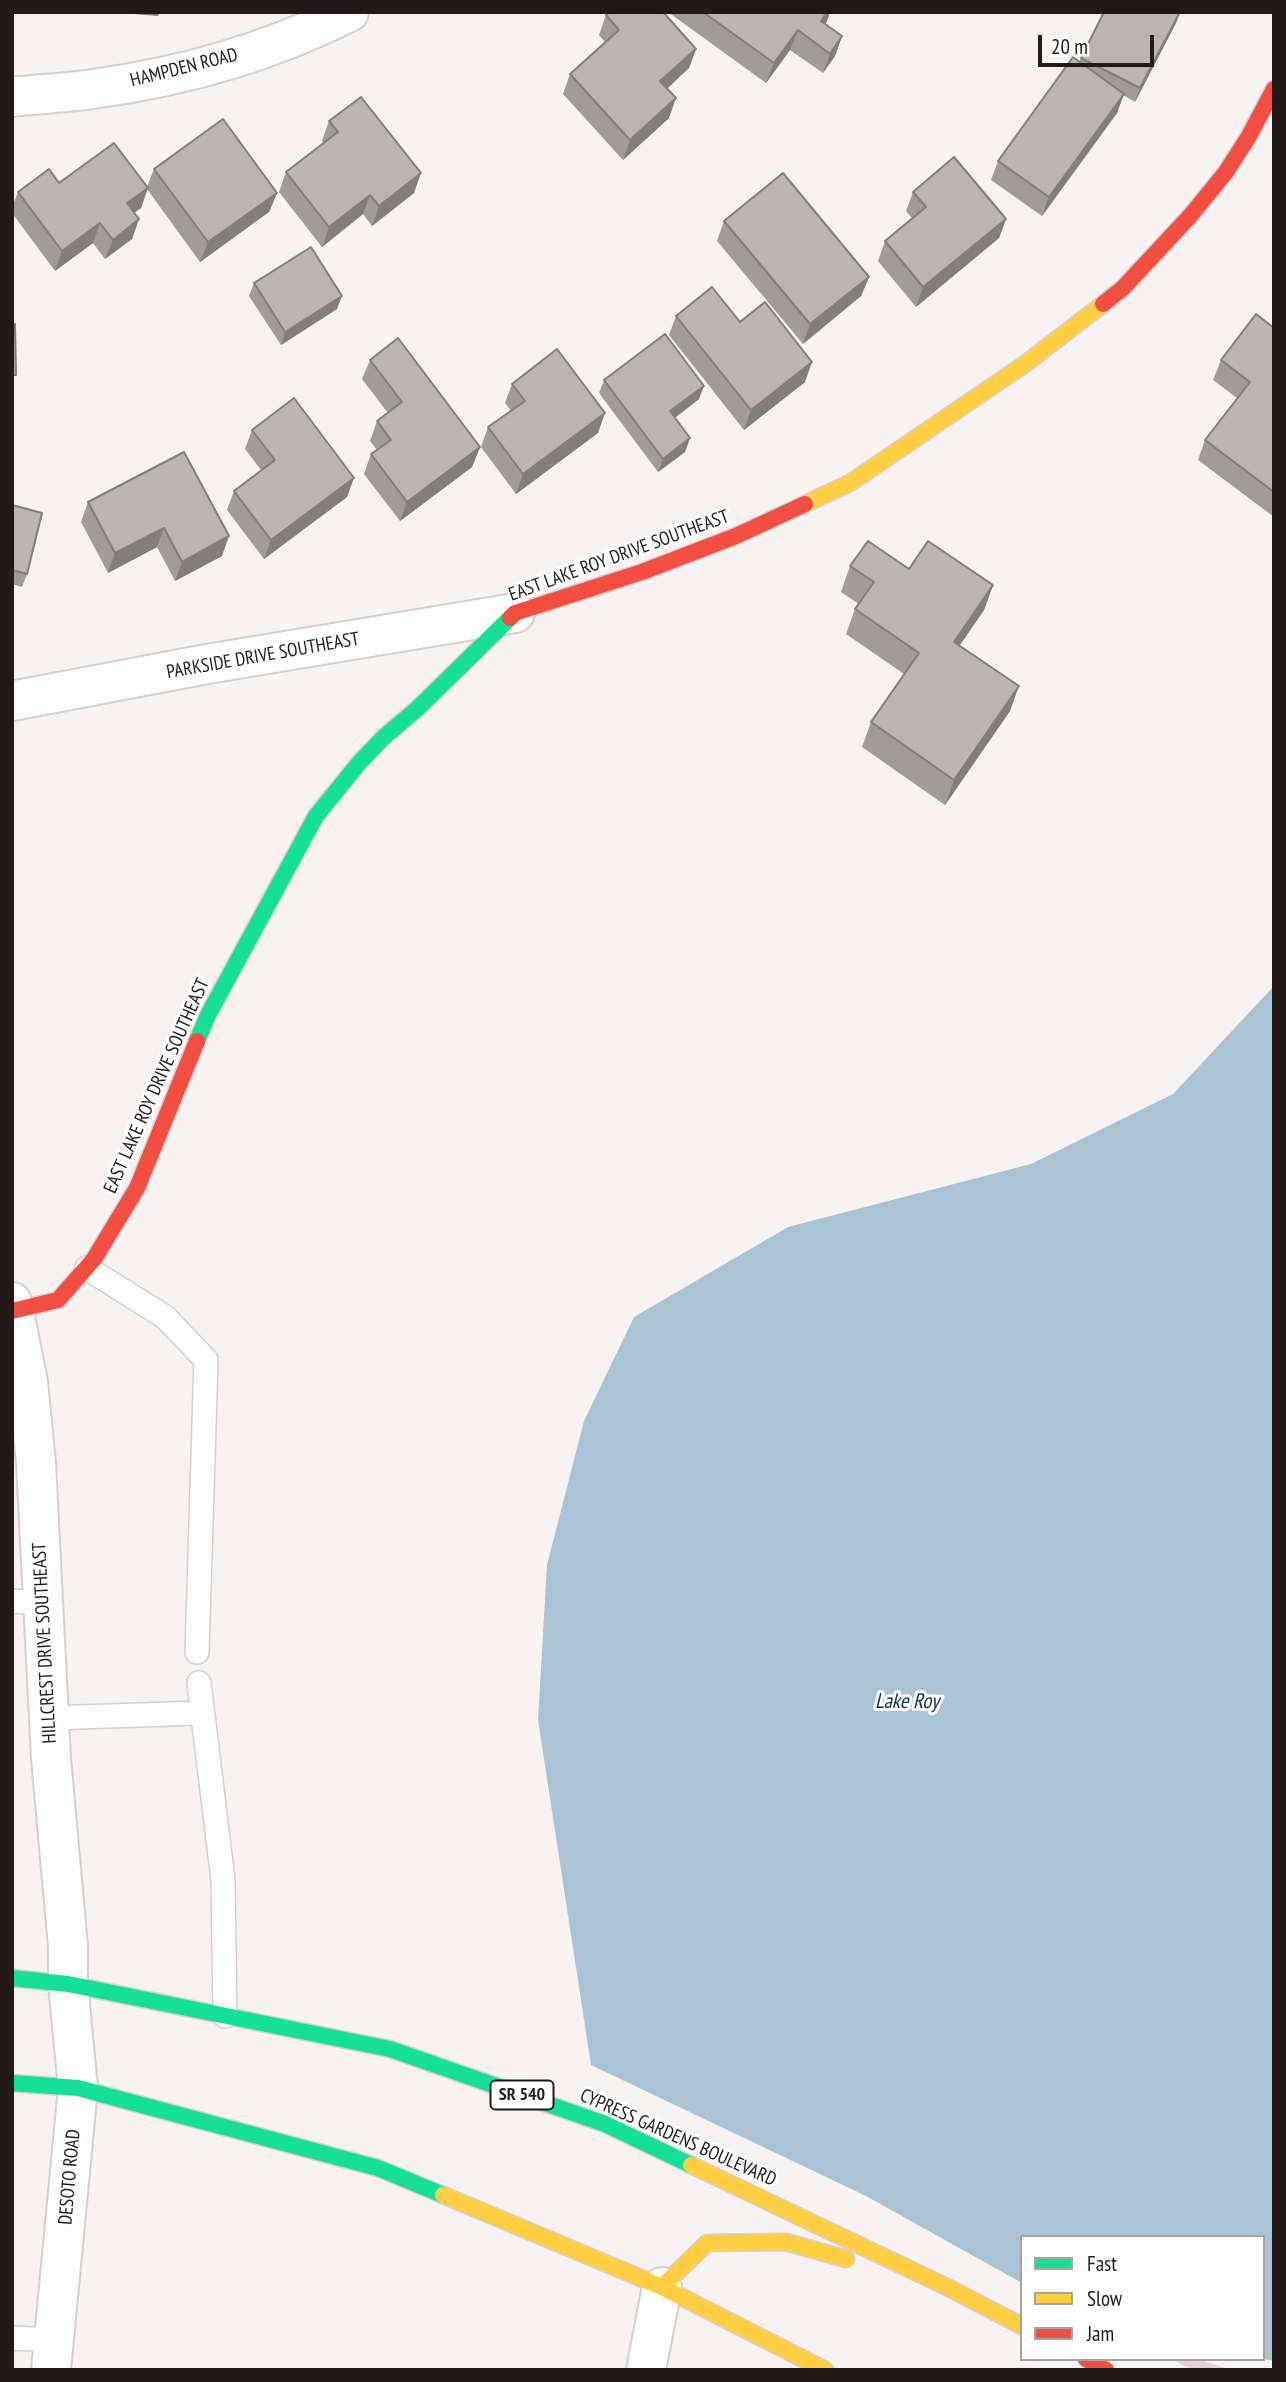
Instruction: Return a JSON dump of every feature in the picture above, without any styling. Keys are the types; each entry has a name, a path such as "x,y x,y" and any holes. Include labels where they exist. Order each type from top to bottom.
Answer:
{"main road":[{"name":"EAST LAKE ROY DRIVE SOUTHEAST","path":"13,1308 58,1300 94,1259 137,1188 208,1015 316,816 359,762 384,737 417,709 515,613 642,572 736,536 850,483 1025,364 1123,288 1191,215 1226,172 1274,89"},
{"name":"CYPRESS GARDENS BOULEVARD","path":"12,1978 68,1984 390,2049 606,2124 949,2288 1020,2325"},
{"path":"12,2083 78,2088 378,2168 662,2287 825,2370"},
{"path":"662,2287 707,2243 786,2242 949,2288"},
{"path":"1090,2361 1106,2370"}],"street":[{"name":"HAMPDEN ROAD","path":"12,97 93,89 186,71 313,31 349,12"},
{"name":"PARKSIDE DRIVE SOUTHEAST","path":"12,701 207,664 515,613"},
{"name":"HILLCREST DRIVE SOUTHEAST","path":"13,1308 28,1382 36,1462 28,1602 49,1718 68,1946 68,1984"},
{"name":"DESOTO ROAD","path":"52,2355 78,2088 68,1984"},
{"path":"646,2370 662,2287"}],"lane":[{"path":"87,1268 165,1317 206,1360 197,1652"},
{"path":"199,1683 223,1880 225,2016"},
{"path":"49,1718 201,1713"},
{"path":"12,2338 52,2355"}],"shaded area":[{"path":"1175,2361 1204,2361 1231,2370 1193,2370"}],"water":[{"name":"Lake Roy","path":"1274,986 1274,2361 1265,2359 1265,2235 1020,2235 1020,2282 866,2196 591,2065 538,1720 547,1565 584,1421 634,1317 788,1227 1031,1164 1173,1094"}],"building":[{"path":"609,12 663,12 696,49 660,81 676,98 630,140 570,74 619,30 606,15"},
{"path":"703,12 827,12 821,21 842,36 830,54 798,30 774,63"},
{"path":"1104,12 1180,12 1140,88 1081,58"},
{"path":"1073,57 1124,94 1049,197 998,161"},
{"path":"361,97 421,173 379,206 370,195 329,227 286,172 338,132 329,121"},
{"path":"223,119 277,193 208,242 154,169"},
{"path":"114,143 148,188 127,203 139,219 113,240 100,223 62,251 18,192 49,169 59,183"},
{"path":"954,157 1006,219 923,287 885,241 926,207 913,192"},
{"path":"783,173 869,277 810,324 724,221"},
{"path":"311,247 342,296 285,332 254,283"},
{"path":"712,287 740,322 765,302 812,362 751,410 676,316"},
{"path":"1256,314 1274,328 1274,492 1205,440 1250,382 1221,360"},
{"path":"12,324 15,324 16,375 12,375"},
{"path":"665,334 704,386 670,411 690,438 663,459 604,380"},
{"path":"398,338 480,447 407,502 371,454 391,440 377,421 402,402 370,360"},
{"path":"557,349 605,413 523,474 488,427 525,401 512,384"},
{"path":"294,398 354,478 271,540 234,491 275,460 252,430"},
{"path":"184,452 229,536 182,562 164,528 115,553 88,502"},
{"path":"12,505 42,513 27,574 12,570"},
{"path":"868,541 909,569 928,541 993,585 954,642 1019,686 954,780 871,722 919,653 855,609 874,582 850,566"}],"traffic: fast":[{"path":"197,1041 208,1015 316,816 384,737 417,709 510,618"},
{"path":"12,1978 68,1984 390,2049 605,2124 691,2165"},
{"path":"12,2083 78,2088 378,2168 443,2195"}],"traffic: slow":[{"path":"805,504 850,483 1025,364 1103,304"},
{"path":"691,2165 949,2288 1020,2325"},
{"path":"443,2195 662,2287 825,2370"},
{"path":"662,2287 707,2243 786,2242 846,2259"}],"traffic: jam":[{"path":"1103,304 1123,288 1191,215 1226,172 1274,89"},
{"path":"510,618 515,613 642,572 736,536 805,504"},
{"path":"12,1311 58,1300 94,1259 137,1188 197,1041"},
{"path":"1090,2361 1106,2370"}]}
